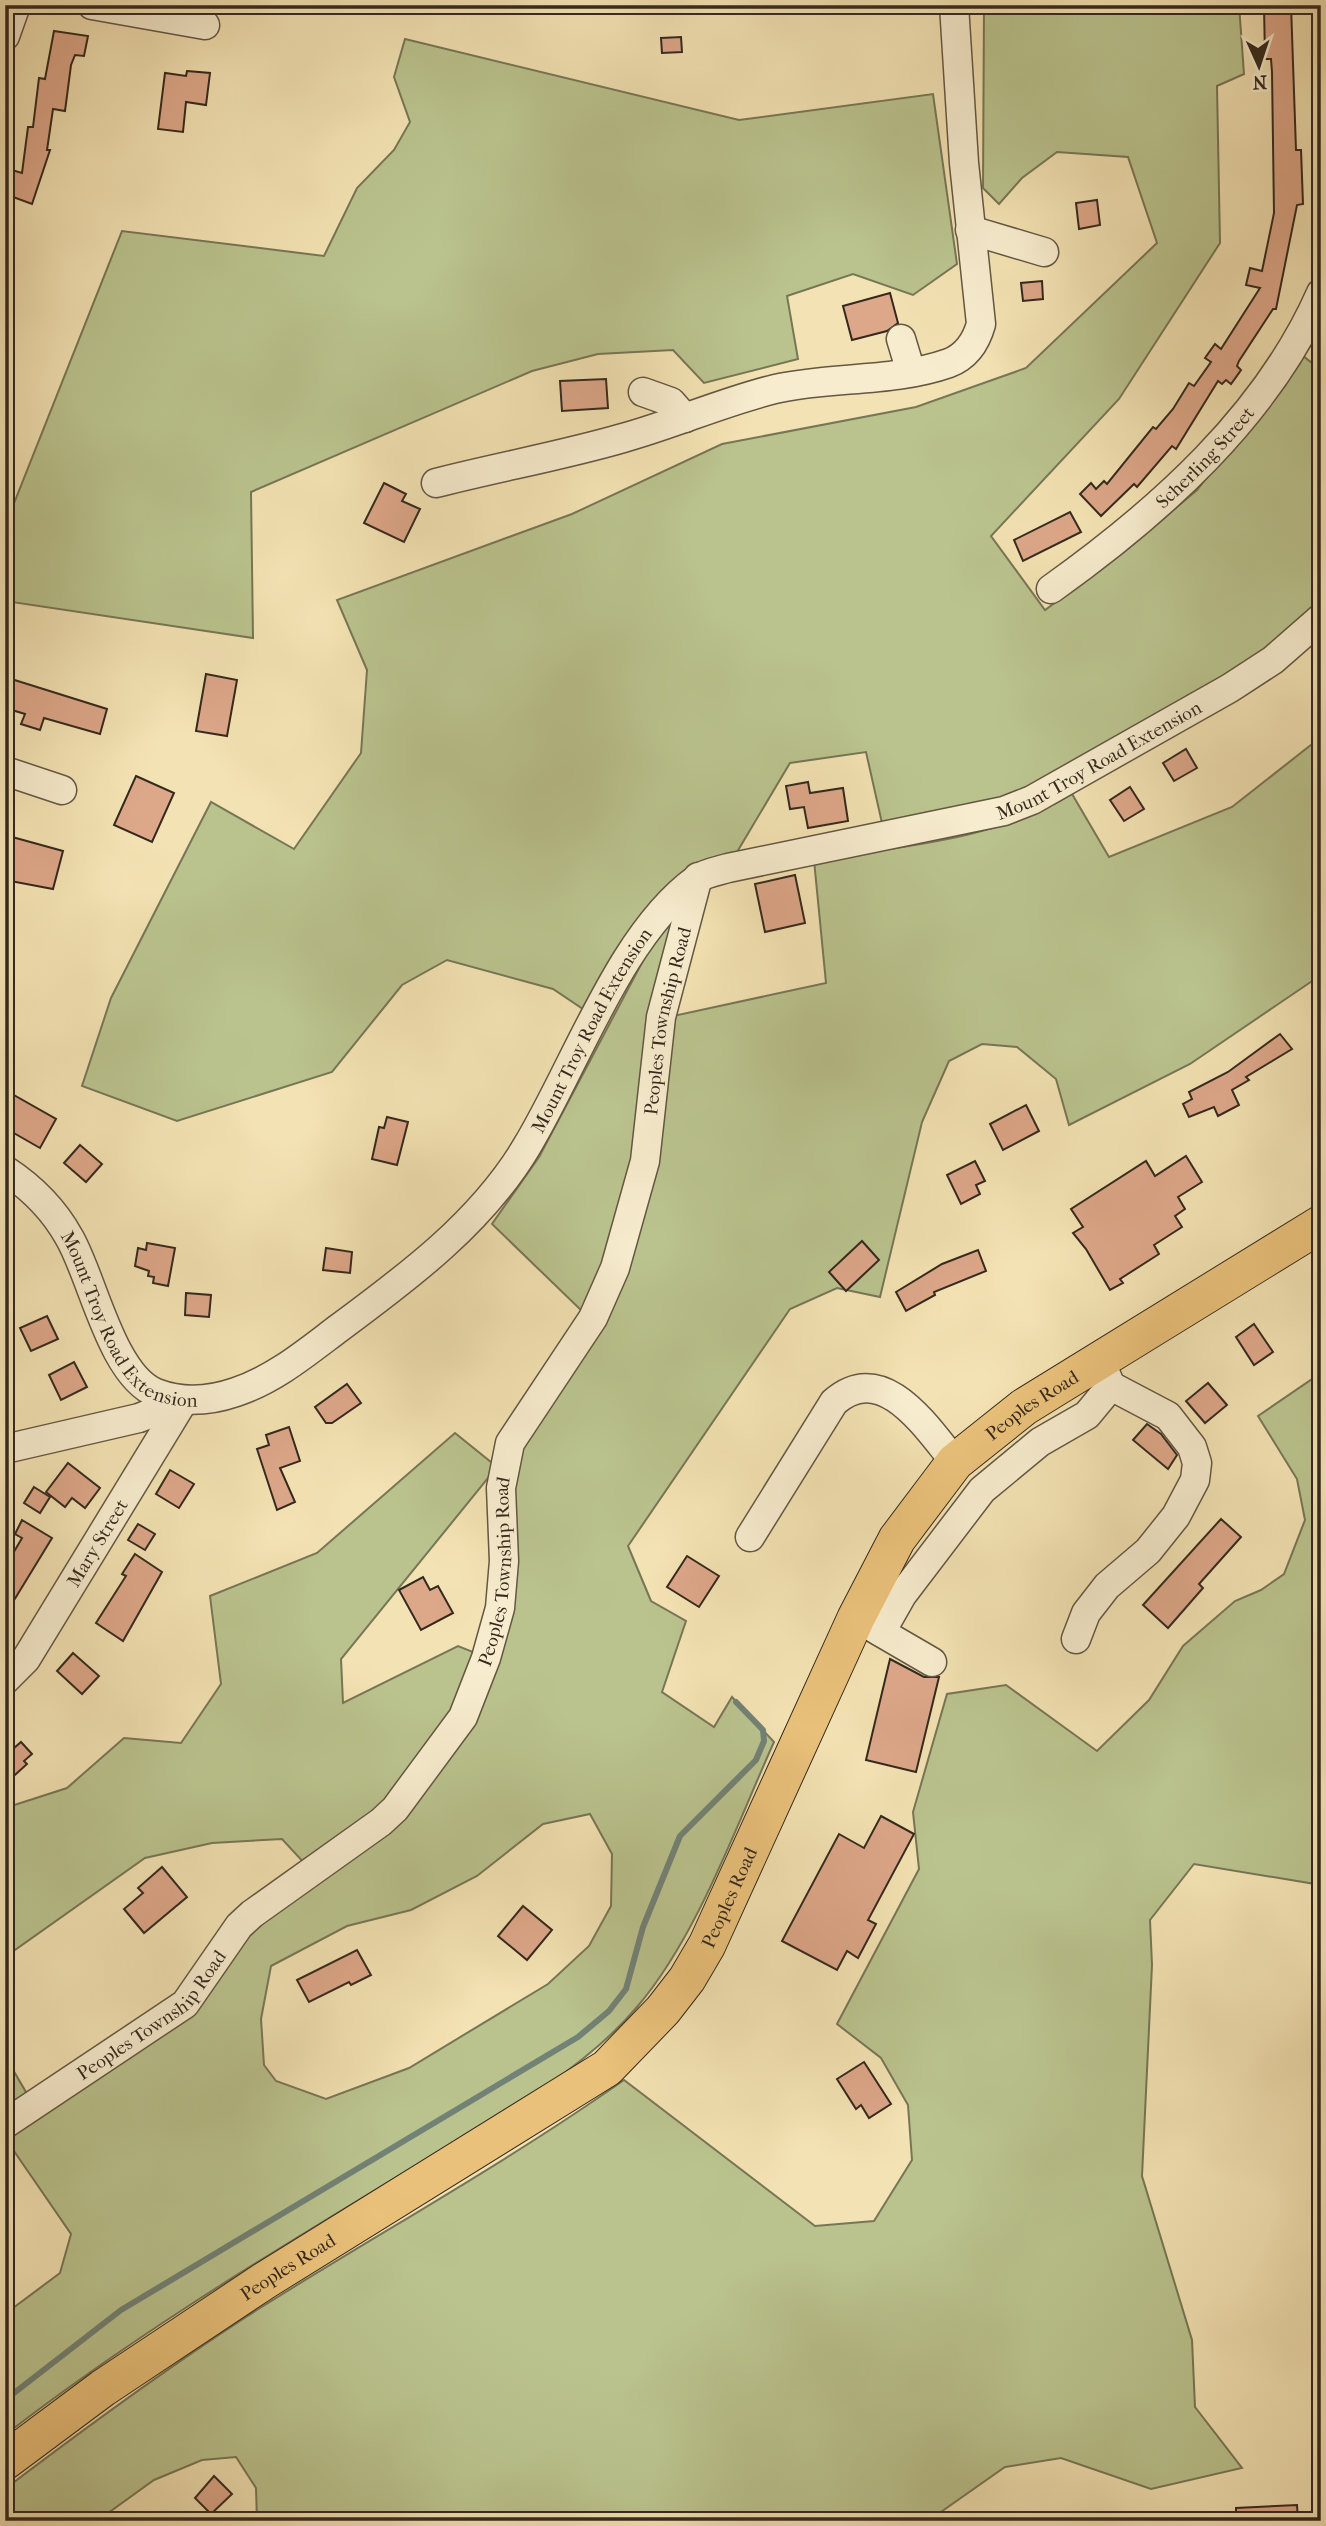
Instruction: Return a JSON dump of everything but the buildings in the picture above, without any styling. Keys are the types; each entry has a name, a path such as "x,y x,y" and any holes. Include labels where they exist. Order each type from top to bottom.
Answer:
{"main road":[{"name":"Peoples Road","path":"5,2461 103,2388 264,2280 607,2068 663,2010 687,1979 707,1945 869,1625 897,1539 955,1462 1024,1408 1105,1374 1321,1224"}],"street":[{"path":"5,36 16,5"},
{"path":"92,5 205,25"},
{"path":"436,483 622,439 715,405 778,389 911,372 950,362 977,341 981,309 970,230 954,5"},
{"path":"970,230 1044,252"},
{"name":"Scherling Street","path":"1051,589 1121,539 1186,479 1264,390 1309,320 1321,293"},
{"path":"901,339 911,372"},
{"path":"643,392 671,402 684,418"},
{"name":"Mount Troy Road Extension","path":"5,1170 48,1205 71,1239 105,1325 126,1366 153,1392 184,1400 237,1392 267,1378 299,1358 378,1300 485,1206 527,1148 596,1016 642,936 668,905 698,877 728,867 1004,811 1032,800 1230,688 1273,660 1321,618"},
{"path":"5,771 62,790"},
{"name":"Peoples Township Road","path":"5,2124 185,2004 239,1926 252,1914 345,1850 395,1809 463,1717 486,1658 500,1608 504,1561 501,1488 510,1443 593,1318 615,1268 645,1161 661,1017 698,877"},
{"path":"932,1661 869,1625 902,1595 982,1490 1040,1442 1087,1415 1105,1374 1168,1416 1178,1427 1197,1463 1195,1480 1176,1516 1148,1551 1107,1586 1086,1613 1076,1639"},
{"path":"750,1537 834,1402 856,1390 877,1387 886,1390 921,1421 955,1462"},
{"path":"5,1448 139,1418 184,1400"},
{"name":"Mary Street","path":"5,1680 26,1660 184,1400"}],"green space":[{"path":"984,5 1239,5 1244,74 1217,86 1220,243 1119,399 991,536 1045,610 1124,552 1197,490 1303,356 1321,370 1321,602 1260,654 1029,793 882,823 866,752 790,763 737,852 709,860 684,874 663,891 627,935 583,1009 553,989 447,960 402,985 332,1072 177,1121 82,1086 111,998 211,802 294,849 361,753 367,670 337,600 572,514 722,444 916,407 1026,368 1157,243 1128,157 1057,152 1022,178 999,204 983,188"},
{"path":"405,39 739,120 933,94 957,264 913,295 853,274 787,296 798,359 704,383 673,350 598,354 532,371 251,492 253,638 5,601 5,526 122,231 324,256 357,188 394,150 410,122 394,77"},
{"path":"1321,737 1321,975 1190,1064 1069,1125 1056,1079 1017,1047 982,1044 949,1061 922,1122 880,1297 837,1288 790,1309 628,1546 651,1601 686,1621 662,1692 714,1727 732,1697 774,1742 714,1880 697,1915 659,1979 611,2034 582,2060 550,2083 236,2275 96,2368 5,2435 5,2314 60,2273 71,2234 5,2138 5,2131 191,2008 249,1928 395,1821 469,1716 514,1458 578,1359 673,1016 826,983 814,860 914,845 981,831 1044,809 1072,794 1109,857 1232,807","holes":["590,1814 612,1854 611,1906 589,1946 548,1984 409,2068 326,2099 276,2081 264,2065 261,2019 271,1966 347,1926 411,1910 477,1876 543,1824"]},
{"path":"682,907 645,1083 622,1215 585,1314 492,1224 539,1157 654,940"},
{"path":"1321,1373 1321,1885 1194,1864 1150,1920 1152,1965 1142,2176 1192,2340 1195,2407 1242,2468 1151,2489 1061,2458 1005,2467 928,2521 257,2521 256,2488 236,2457 202,2460 154,2480 97,2521 5,2521 5,2489 131,2396 260,2308 489,2169 624,2080 815,2226 874,2221 912,2160 908,2105 881,2058 837,2024 919,1869 913,1812 947,1694 1006,1685 1097,1751 1149,1700 1183,1646 1235,1601 1261,1590 1284,1574 1305,1520 1297,1479 1258,1416"},
{"path":"455,1433 497,1467 341,1659 343,1703 458,1646 478,1654 455,1711 401,1789 306,1865 282,1839 212,1843 145,1858 5,1957 5,1808 67,1788 124,1738 181,1743 221,1684 210,1596 317,1553"},
{"path":"5,2056 30,2099 5,2115"}],"waterway":[{"path":"5,2400 121,2310 578,2037 609,2011 626,1989 643,1927 680,1836 756,1760 764,1741 763,1730 736,1702"}]}
